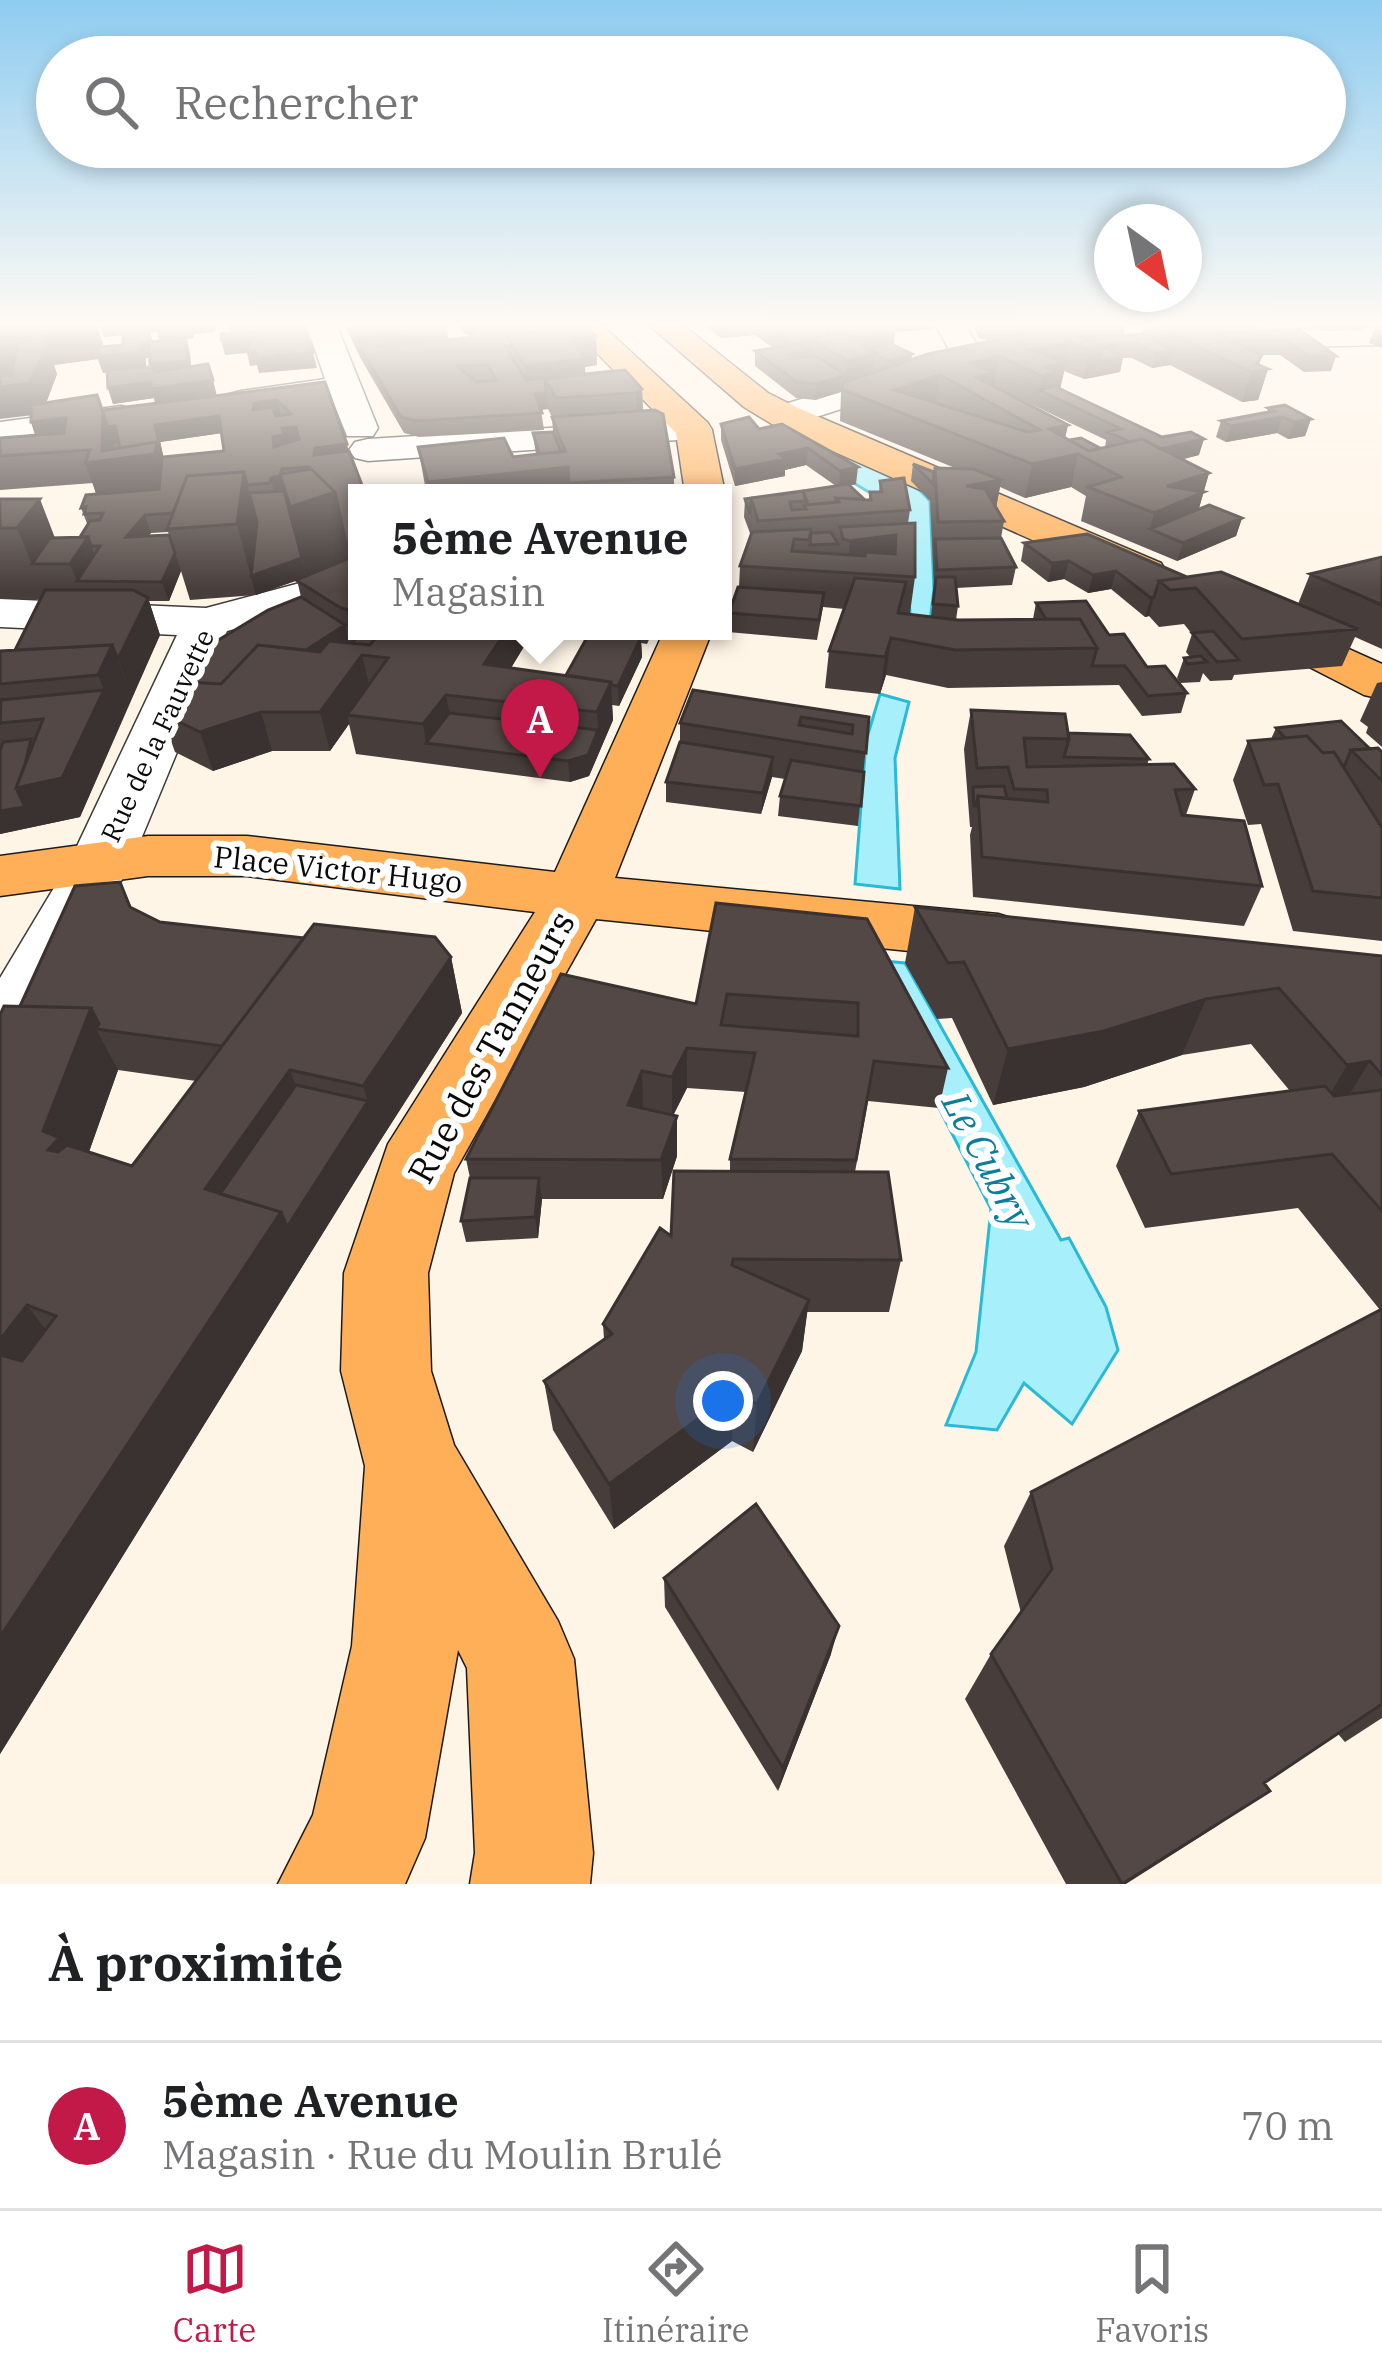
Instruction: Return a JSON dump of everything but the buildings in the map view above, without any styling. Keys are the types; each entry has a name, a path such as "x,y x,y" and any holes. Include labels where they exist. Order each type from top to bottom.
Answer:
{"main road":[{"path":"677,414 694,430 703,484"},
{"path":"781,414 1189,592"},
{"path":"694,430 785,416"},
{"path":"1232,611 1382,684"},
{"name":"Rue des Tanneurs","path":"530,1884 534,1852 520,1659 413,1466 386,1372 386,1273 416,1167 531,980 576,896 684,640"},
{"name":"Place Victor Hugo","path":"0,876 101,861 247,856 576,896 1050,942"},
{"path":"338,1884 366,1838 405,1646 413,1466"}],"street":[{"path":"0,433 146,414"},
{"path":"355,414 381,484"},
{"path":"785,416 792,414"},
{"path":"368,450 694,430"},
{"name":"Rue de la Fauvette","path":"0,1039 101,861 207,622 316,592 348,577"},
{"path":"0,613 207,622"}],"water":[{"path":"800,431 912,482 930,501 934,589 926,654 893,650 903,613 910,612 900,511 801,451"},
{"path":"880,694 909,702 895,758 900,889 855,884 866,741"},
{"name":"Le Cubry","path":"862,959 905,963 1061,1240 1069,1238 1106,1307 1118,1350 1072,1424 1024,1383 997,1430 946,1425 976,1352 991,1209"}],"place":[{"name":"5ème Avenue","path":"540,778"}]}
